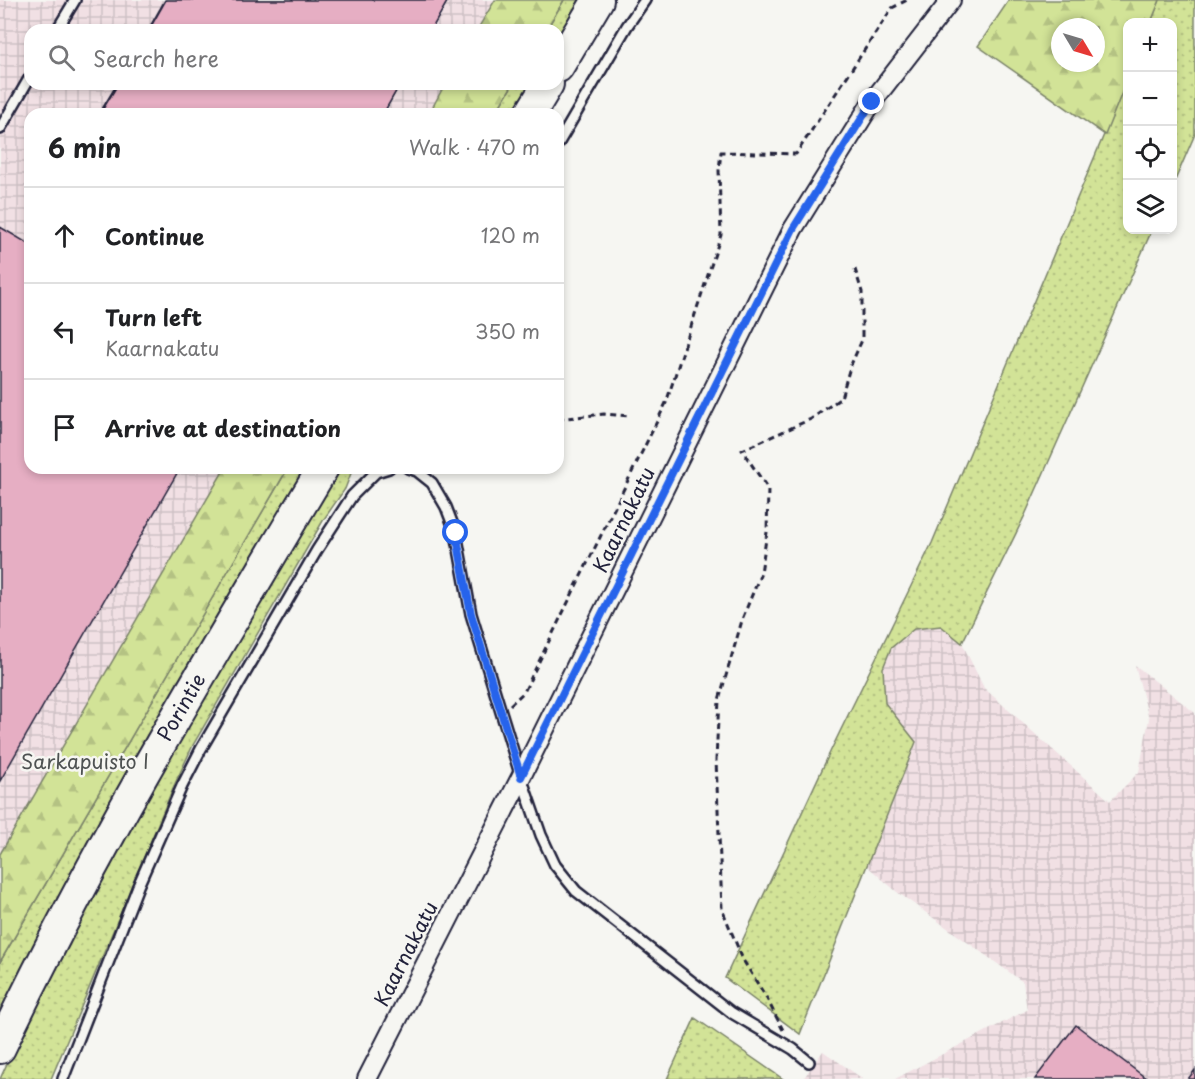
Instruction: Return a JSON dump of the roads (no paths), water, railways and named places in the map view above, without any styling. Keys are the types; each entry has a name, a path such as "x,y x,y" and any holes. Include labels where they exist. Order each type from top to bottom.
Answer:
{"highway":[{"path":"564,56 598,0"},
{"path":"534,108 544,90"},
{"name":"Porintie","path":"0,1048 68,912 161,745 319,474"}],"street":[{"name":"Kaarnakatu","path":"367,1079 521,777 793,229 872,102 951,0"}],"lane":[{"path":"61,24 75,0"},
{"path":"564,134 627,26 645,0"},
{"path":"0,129 24,87"},
{"path":"63,1079 138,886 196,758 317,550 352,496 374,474"},
{"path":"421,474 432,483 446,507 456,533 471,614 521,777 541,835 555,865 576,891 732,1012 793,1049 809,1062"}],"park label":[{"name":"Sarkapuisto I","path":"85,762"}]}
